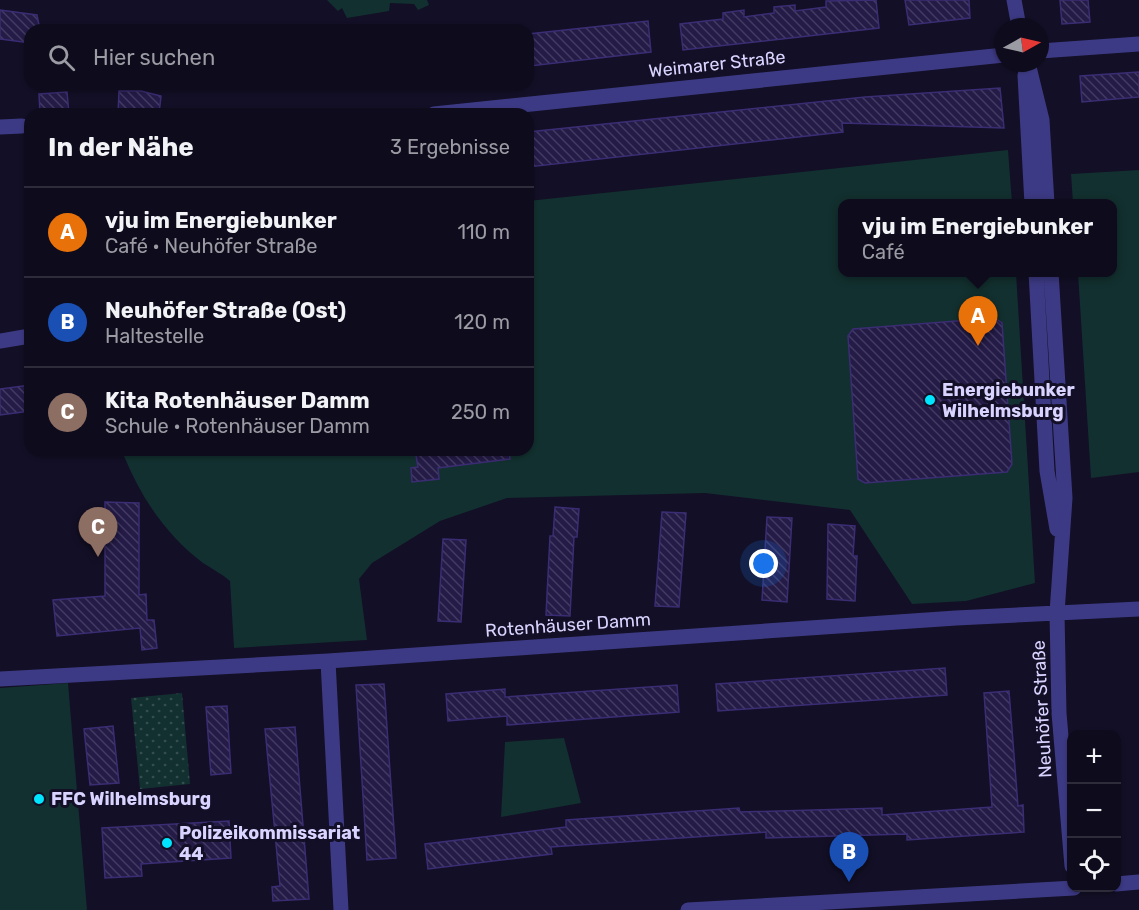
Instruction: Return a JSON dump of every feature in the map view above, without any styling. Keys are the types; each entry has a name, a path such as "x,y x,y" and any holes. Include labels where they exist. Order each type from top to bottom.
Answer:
{"street":[{"path":"1014,0 1017,18"},
{"path":"1049,50 1139,44"},
{"name":"Weimarer Straße","path":"492,108 995,56"},
{"path":"1027,72 1032,199"},
{"path":"1029,72 1042,120 1047,199"},
{"path":"0,127 22,126"},
{"name":"Neuhöfer Straße","path":"1036,277 1047,471 1061,550"},
{"name":"Neuhöfer Straße","path":"1051,277 1065,498 1057,613 1059,712 1069,838"},
{"path":"0,341 24,337"},
{"name":"Rotenhäuser Damm","path":"0,679 328,662 1139,609"},
{"path":"328,662 341,910"},
{"path":"1121,885 1139,887"},
{"path":"688,910 1067,888"}],"green space":[{"path":"327,0 427,0 429,5 418,10 414,4 390,3 389,11 347,18 342,8 338,11"},
{"path":"1008,150 1012,199 838,199 838,277 1016,277 1035,583 966,601 912,604 850,510 705,493 507,498 440,521 372,563 359,579 367,640 234,648 230,581 203,563 178,541 156,515 124,456 534,456 534,200","holes":["995,318 1002,323 1012,464 1007,472 865,483 858,479 848,336 853,329"]},
{"path":"1139,170 1139,472 1091,478 1078,277 1117,277 1117,199 1073,199 1071,174"},
{"name":"FFC Wilhelmsburg","path":"68,683 87,910 0,910 0,688"},
{"path":"182,693 190,784 140,789 131,698"},
{"path":"564,738 581,803 501,817 505,742"}],"building":[{"path":"876,0 879,28 683,50 680,24 723,19 723,13 744,10 744,17 774,13 774,7 795,5 795,11 826,7 826,1"},
{"path":"905,0 969,0 970,18 909,25"},
{"path":"1060,0 1088,0 1090,22 1062,24"},
{"path":"0,10 37,15 39,24 24,24 24,42 0,39"},
{"path":"648,21 651,52 534,66 534,33"},
{"path":"1139,72 1139,97 1082,102 1080,76"},
{"path":"1000,88 1004,128 842,123 843,132 534,166 534,131 865,97"},
{"path":"119,91 141,91 161,96 160,108 118,108"},
{"path":"67,92 68,108 40,108 39,94"},
{"name":"Energiebunker Wilhelmsburg","path":"995,318 1002,323 1012,464 1007,472 865,483 858,479 848,336 853,329"},
{"path":"24,386 24,412 0,415 0,389"},
{"path":"416,456 510,456 510,459 438,468 439,479 412,482 411,468 418,467"},
{"path":"105,502 139,503 139,595 146,594 147,620 154,620 157,648 142,650 140,628 57,636 53,600 105,596"},
{"path":"555,507 579,509 577,537 574,537 570,616 546,615 550,536 553,536"},
{"path":"662,512 686,513 679,607 655,606"},
{"path":"767,517 792,518 787,602 762,600"},
{"path":"828,524 855,526 853,556 857,556 855,601 827,599"},
{"path":"443,539 466,540 461,622 438,621"},
{"path":"945,668 947,695 718,711 716,684"},
{"path":"384,684 396,858 367,860 356,685"},
{"path":"677,685 679,712 507,725 507,716 448,721 446,694 505,689 505,697"},
{"path":"1009,691 1018,806 1023,805 1024,832 907,840 907,834 766,838 766,832 551,847 552,854 428,869 425,844 566,827 566,820 739,808 740,812 882,808 882,815 992,807 984,693"},
{"path":"227,706 231,773 211,775 206,707"},
{"path":"113,726 119,783 90,785 84,729"},
{"path":"295,727 309,899 273,901 272,887 280,886 265,729"},
{"name":"Polizeikommissariat 44","path":"229,821 231,858 141,864 142,876 105,878 102,828"}],"place":[{"name":"vju im Energiebunker","path":"978,346"},
{"name":"Energiebunker Wilhelmsburg","path":"930,400"},
{"name":"Kita Rotenhäuser Damm","path":"98,557"},
{"name":"FFC Wilhelmsburg","path":"39,799"},
{"name":"Polizeikommissariat 44","path":"167,843"},
{"name":"Neuhöfer Straße (Ost)","path":"849,882"}]}
